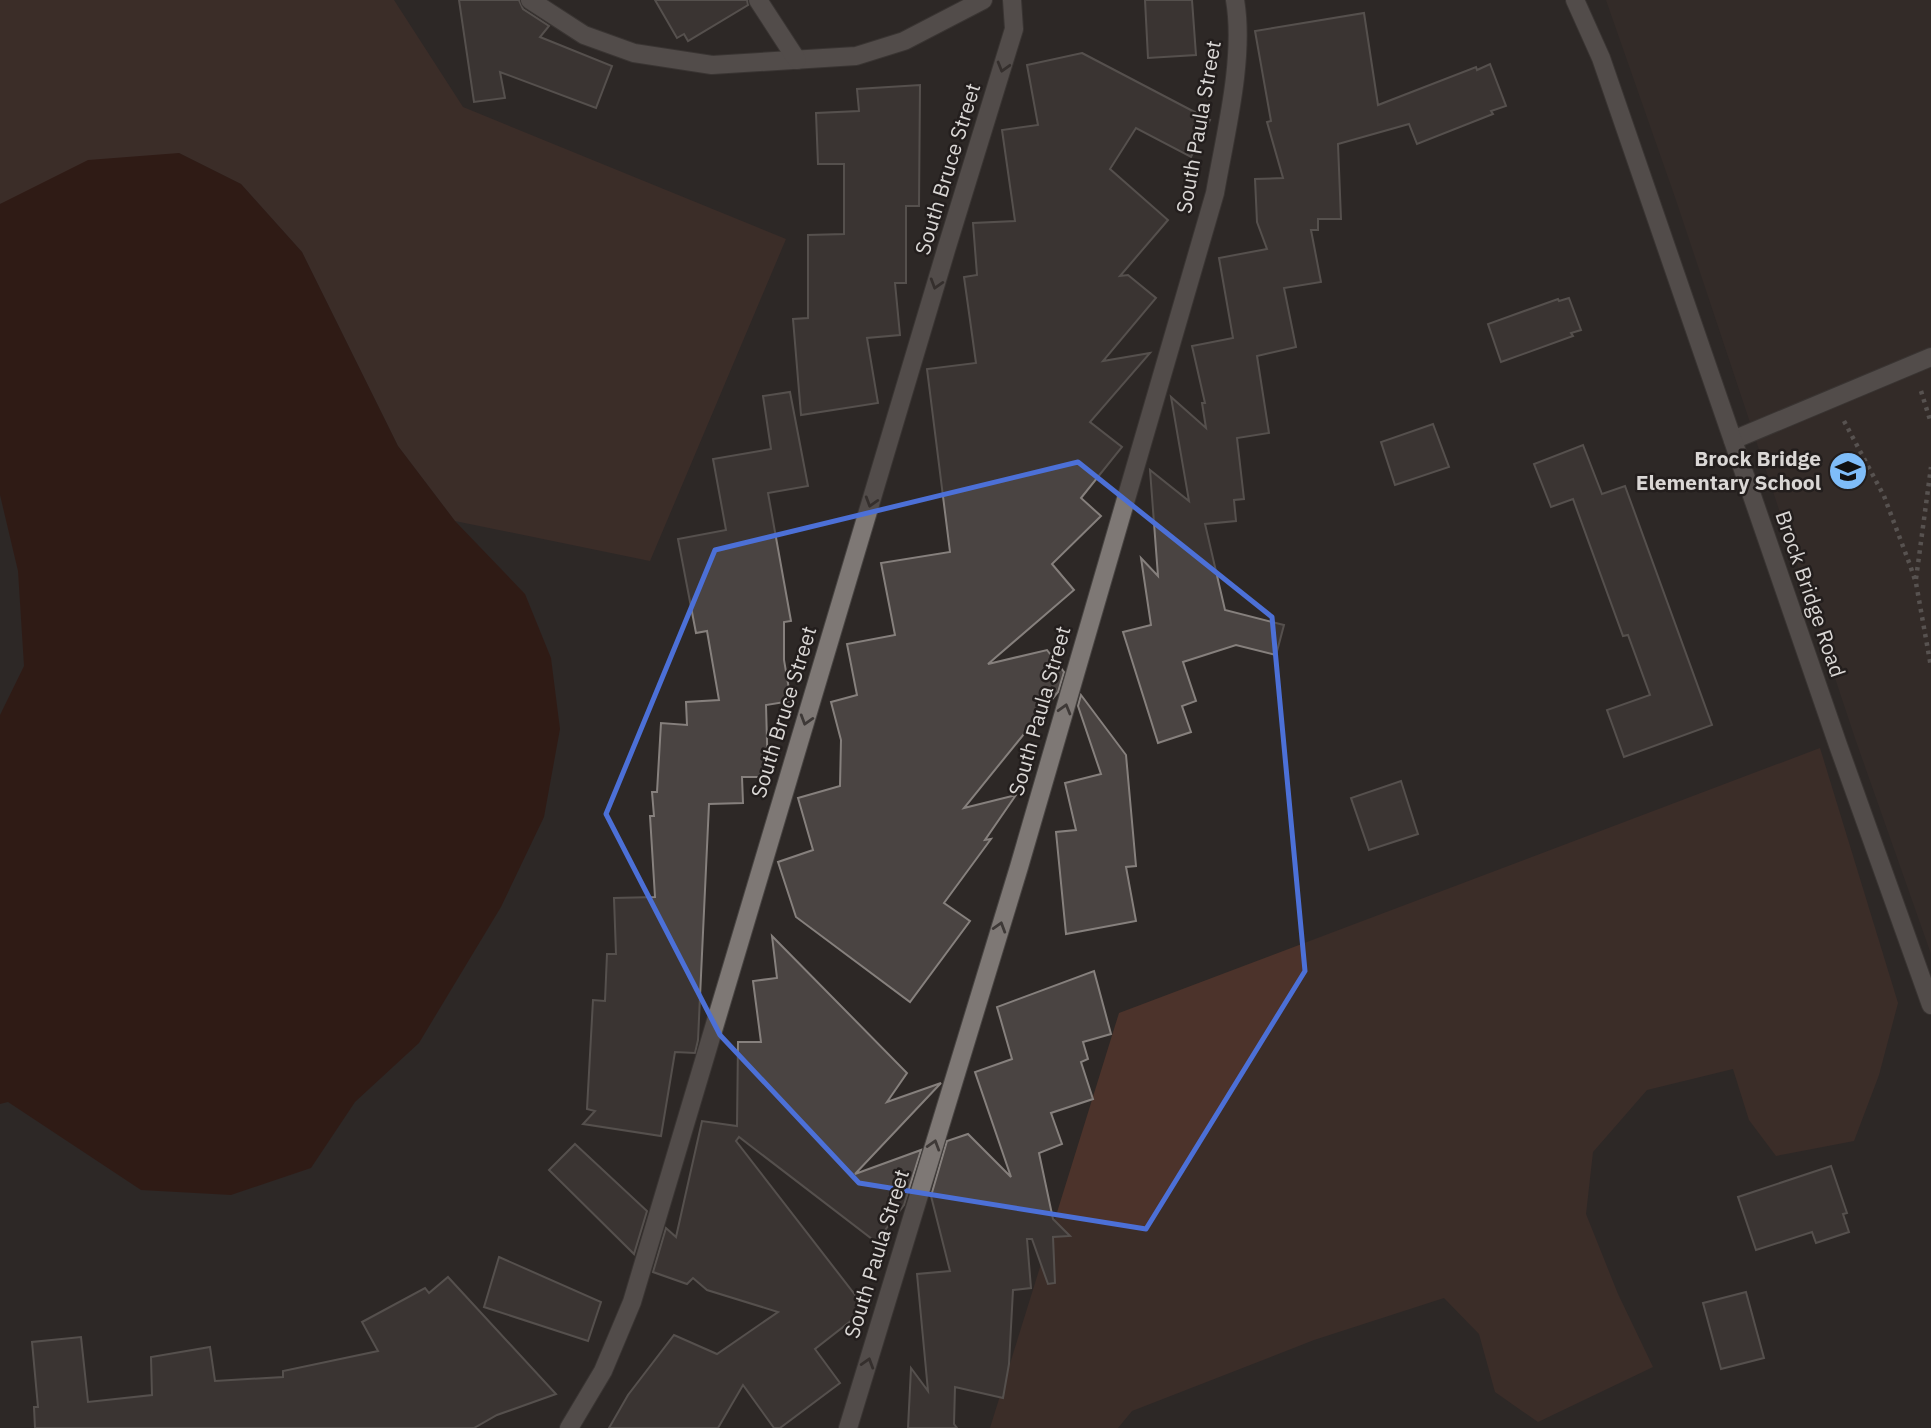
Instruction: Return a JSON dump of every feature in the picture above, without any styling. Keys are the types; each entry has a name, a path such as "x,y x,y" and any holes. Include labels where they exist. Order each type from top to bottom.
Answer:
{"street":[{"path":"530,0 583,35 634,53 712,65 856,56 904,41 983,0"},
{"path":"758,0 797,60"},
{"name":"South Bruce Street","path":"569,1428 603,1371 636,1289 946,250 998,88 1014,29 1012,0"},
{"name":"South Paula Street","path":"848,1428 1018,867 1215,194 1231,97 1239,23 1235,0"},
{"name":"Brock Bridge Road","path":"1575,0 1601,58 1838,745 1931,1005"},
{"path":"1733,440 1931,356"}],"path":[{"path":"1832,398 1884,496 1916,583 1931,667"},
{"path":"1916,583 1931,467"}],"highlighted area":[{"path":"1078,462 1272,617 1305,971 1146,1229 859,1183 720,1035 606,814 715,550"}],"shaded area":[{"path":"0,0 394,0 463,107 786,239 650,561 455,521 398,446 302,252 241,184 179,153 0,204"},
{"name":"Brock Bridge Elementary School","path":"1606,0 1931,0 1931,954 1856,741 1676,200"},
{"path":"179,153 241,184 302,252 398,446 455,521 525,594 551,658 560,729 544,817 501,907 419,1043 355,1102 311,1168 231,1195 141,1190 8,1102 0,1104 0,715 24,666 18,571 0,495 0,204 88,160"},
{"path":"1820,748 1898,1003 1879,1075 1854,1141 1776,1156 1749,1120 1733,1069 1647,1090 1593,1152 1586,1214 1618,1294 1653,1367 1538,1422 1495,1392 1479,1334 1444,1298 1314,1340 1132,1411 1118,1428 990,1428 1119,1013"}],"building":[{"path":"459,0 519,0 523,9 549,26 540,37 612,66 596,108 500,72 505,98 474,102"},
{"path":"655,0 747,0 748,5 688,41 684,34 677,38"},
{"path":"1145,0 1192,0 1196,55 1148,58"},
{"path":"1364,13 1378,105 1490,64 1506,106 1491,111 1493,114 1417,144 1409,124 1338,144 1341,219 1318,219 1318,230 1311,230 1321,282 1284,288 1296,347 1257,356 1269,433 1237,438 1244,499 1234,500 1236,521 1205,524 1225,610 1284,625 1276,655 1236,645 1183,662 1196,701 1182,706 1191,732 1158,743 1123,632 1151,625 1141,558 1158,576 1150,470 1189,501 1171,397 1206,428 1202,403 1205,403 1192,346 1233,338 1219,258 1267,249 1257,222 1255,179 1283,178 1267,122 1271,121 1255,31"},
{"path":"1082,53 1210,120 1191,157 1136,128 1110,169 1168,220 1120,276 1128,275 1156,298 1103,361 1150,353 1090,422 1122,447 1081,498 1101,516 1052,564 1074,590 988,664 1047,650 1064,672 1058,692 964,808 1016,795 985,840 991,839 944,903 970,921 910,1002 796,917 778,862 813,850 798,798 840,786 841,740 831,702 857,695 847,644 895,635 881,563 950,552 927,369 976,363 964,277 977,275 973,223 1015,221 1002,130 1038,125 1027,65"},
{"path":"920,85 919,206 906,206 906,283 895,283 900,335 867,338 878,403 801,415 793,319 808,318 808,235 844,234 844,164 818,164 816,113 859,111 857,89"},
{"path":"1569,298 1581,330 1571,333 1573,336 1501,362 1488,324 1558,299"},
{"path":"790,392 808,486 768,493 791,621 784,622 784,660 791,701 766,705 768,777 742,777 743,803 709,804 698,1040 695,1053 675,1052 661,1136 583,1124 595,1111 587,1109 593,1000 605,1001 607,954 616,954 614,898 655,897 650,816 654,816 652,792 657,792 661,723 687,725 686,702 719,700 707,631 696,633 678,539 726,530 713,459 771,449 763,396"},
{"path":"1433,424 1449,467 1395,485 1381,442"},
{"path":"1583,445 1602,494 1625,486 1712,725 1624,757 1607,710 1650,695 1628,635 1623,636 1573,499 1551,507 1534,464"},
{"path":"1081,695 1126,755 1136,866 1126,867 1136,921 1066,934 1056,832 1076,830 1065,783 1101,774 1078,706"},
{"path":"1401,781 1418,834 1369,850 1351,798"},
{"path":"772,936 907,1073 887,1102 941,1083 855,1174 921,1150 904,1205 876,1242 739,1137 736,1141 866,1309 815,1349 840,1383 780,1428 774,1428 743,1385 718,1428 609,1428 628,1395 674,1335 717,1354 778,1312 707,1290 693,1278 687,1284 653,1272 666,1228 676,1237 702,1121 737,1126 738,1042 761,1042 753,981 777,978"},
{"path":"1094,971 1111,1034 1083,1042 1088,1059 1081,1062 1093,1099 1051,1113 1062,1144 1039,1153 1053,1219 1070,1236 1053,1237 1055,1283 1048,1284 1032,1239 1027,1239 1031,1288 1013,1290 1009,1364 1003,1398 955,1387 954,1424 957,1428 908,1428 911,1368 928,1391 917,1274 950,1271 931,1196 947,1141 968,1134 1011,1177 975,1072 1012,1059 997,1007"},
{"path":"575,1144 647,1211 634,1254 549,1170"},
{"path":"1831,1166 1847,1213 1843,1214 1849,1232 1816,1243 1812,1232 1756,1250 1738,1197"},
{"path":"499,1257 601,1302 588,1341 484,1307"},
{"path":"448,1277 556,1394 497,1415 474,1428 35,1428 34,1407 38,1407 32,1342 81,1337 88,1402 152,1395 151,1357 210,1347 215,1381 283,1377 283,1371 378,1351 362,1322 425,1288 429,1293"},
{"path":"1746,1292 1764,1358 1721,1369 1703,1303"}],"place":[{"name":"Brock Bridge Elementary School","path":"1848,471"}]}
